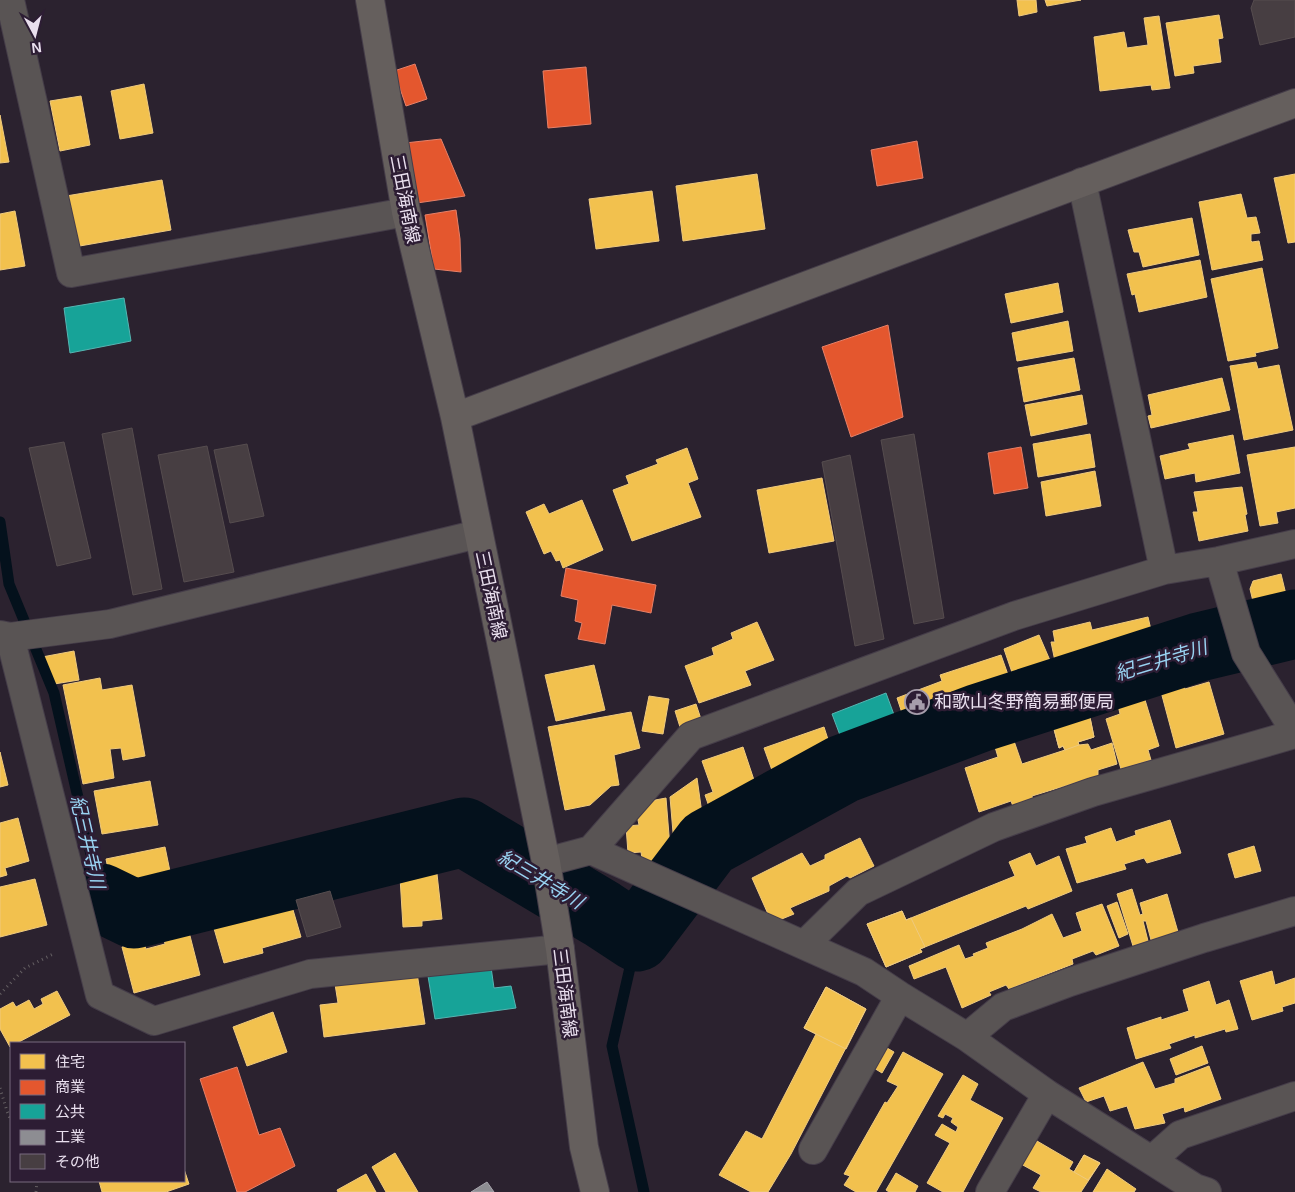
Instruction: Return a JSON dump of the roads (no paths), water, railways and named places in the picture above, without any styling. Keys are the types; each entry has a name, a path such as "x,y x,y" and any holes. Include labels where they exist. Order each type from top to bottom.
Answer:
{"main road":[{"name":"三田海南線","path":"370,0 406,212 454,416 546,862 560,949 584,1148 595,1192"},
{"path":"454,416 1295,103"}],"street":[{"path":"10,0 71,273 406,212"},
{"path":"1082,182 1164,570"},
{"path":"478,534 110,624 5,636 100,995 154,1021 310,974 560,949"},
{"path":"546,862 591,850 691,736 1014,616 1164,570 1219,561 1295,544"},
{"path":"805,944 858,892 994,827 1094,792 1295,732 1246,653 1219,561"},
{"path":"591,850 864,972 967,1037 1047,1094 1199,1191"},
{"path":"967,1037 1003,1007 1088,976 1295,911"},
{"path":"812,1150 900,996"},
{"path":"990,1192 1047,1094"},
{"path":"1152,1160 1180,1135 1295,1096"}],"waterway":[{"name":"紀三井寺川","path":"0,522 9,584 54,693 101,898"},
{"name":"紀三井寺川","path":"101,898 134,914 464,832 602,914 637,937 708,843 843,769 979,718 1199,647 1295,624"},
{"path":"637,937 612,1046 644,1192"}],"place":[{"name":"和歌山冬野簡易郵便局","path":"917,702"}]}
